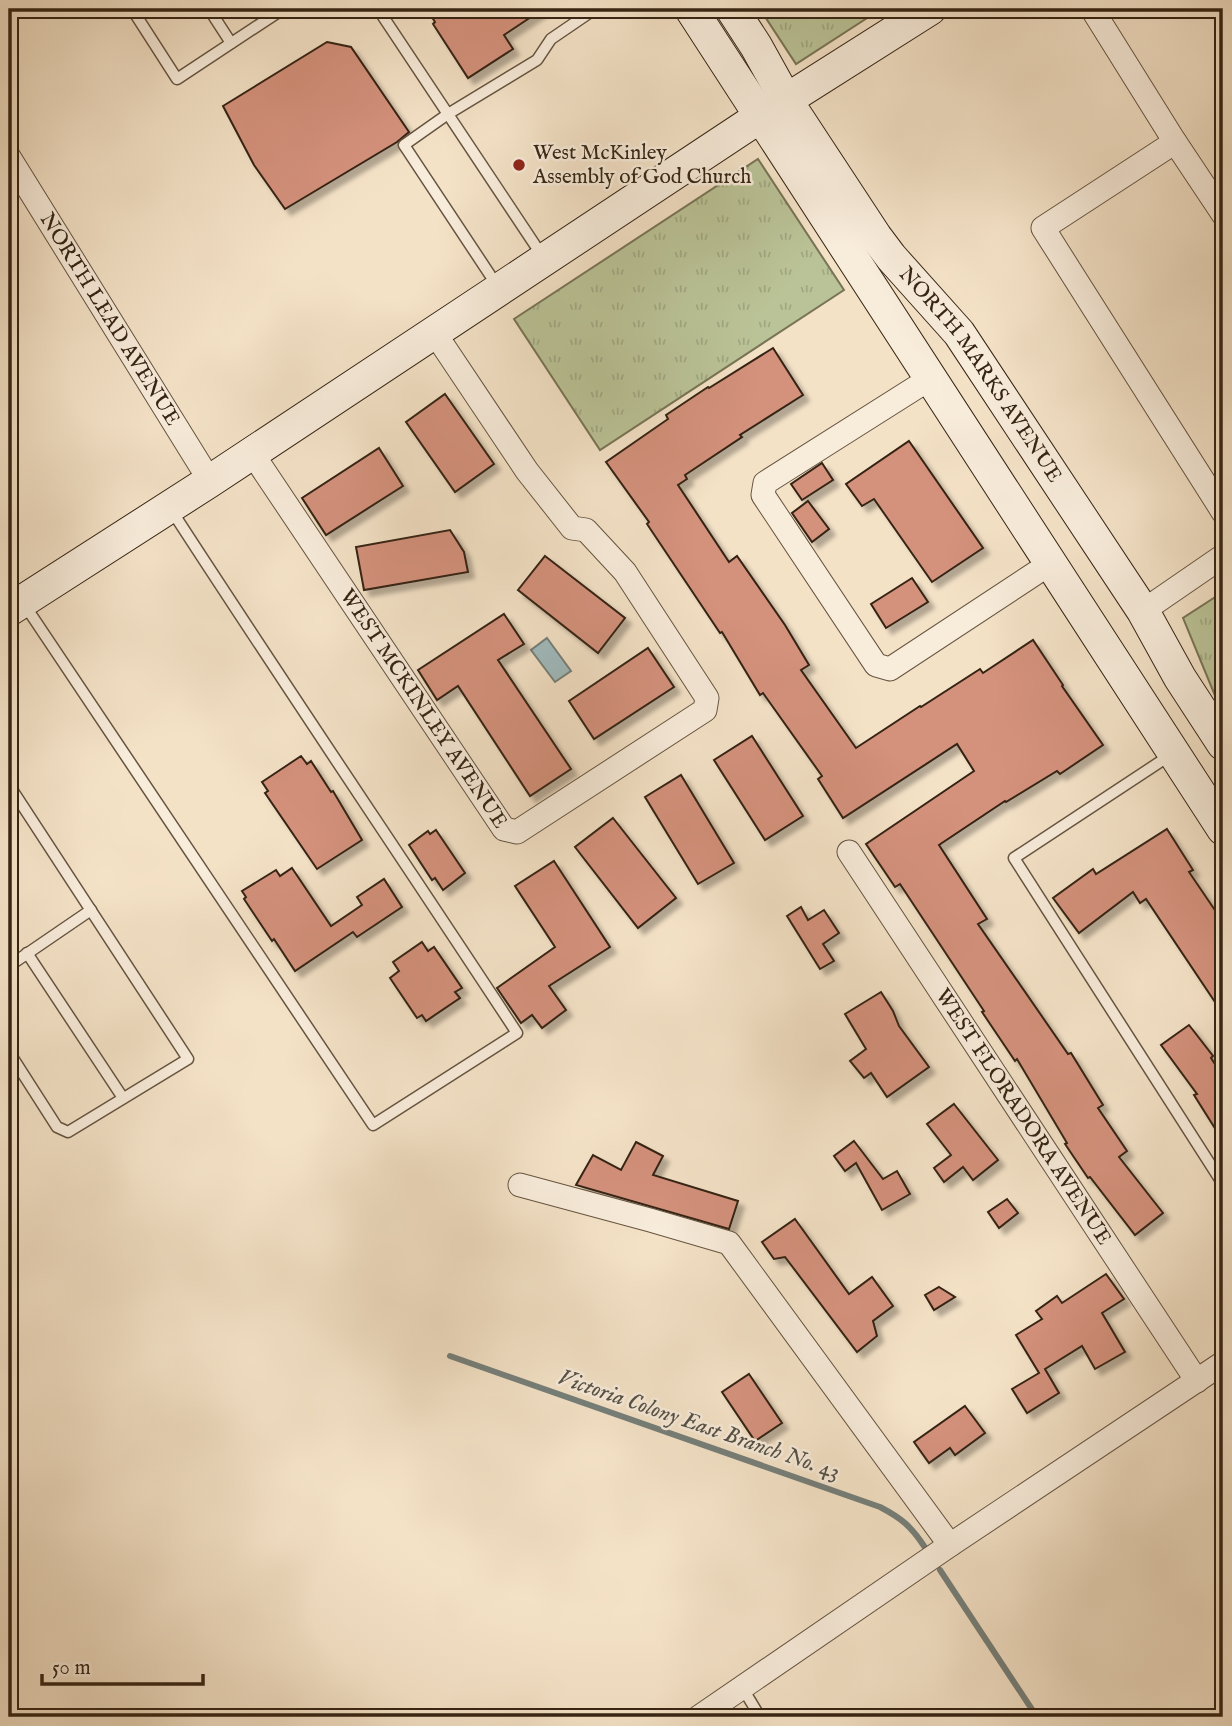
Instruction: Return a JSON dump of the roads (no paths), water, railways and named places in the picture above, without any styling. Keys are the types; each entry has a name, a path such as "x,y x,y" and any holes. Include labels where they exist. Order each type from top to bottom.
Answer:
{"main road":[{"name":"NORTH MARKS AVENUE","path":"691,9 774,108 891,257 959,333 1143,611 1180,678 1223,744"},
{"name":"NORTH MARKS AVENUE","path":"732,9 756,46 774,108 931,378 1223,829"},
{"path":"15,606 210,481 774,108 930,9"}],"street":[{"path":"1092,9 1223,214"},
{"path":"1175,142 1043,228 1223,512"},
{"name":"NORTH LEAD AVENUE","path":"9,157 210,481"},
{"name":"WEST MCKINLEY AVENUE","path":"252,453 504,829 517,832 705,710 707,698 625,572 586,530 572,528 527,471 435,332"},
{"name":"NORTH MARKS AVENUE","path":"931,378 765,482 763,495 876,665 890,669 1051,563"},
{"path":"1143,611 1223,556"},
{"name":"WEST FLORADORA AVENUE","path":"849,852 1197,1381"},
{"path":"520,1185 729,1243 950,1545"},
{"path":"699,1717 1223,1363"}],"lane":[{"path":"132,9 177,79 283,9"},
{"path":"209,9 231,43"},
{"path":"378,9 544,260"},
{"path":"499,289 404,145 448,114 537,60 551,40 595,9"},
{"path":"15,606 373,1125 516,1033 170,507"},
{"path":"1174,753 1014,858 1220,1181 1223,1179"},
{"path":"9,785 188,1059 68,1132 57,1127 9,1052"},
{"path":"9,966 91,910"},
{"path":"27,953 123,1098"},
{"path":"742,1688 760,1717"}],"water":[{"path":"547,638 571,671 555,682 531,650"}],"waterway":[{"name":"Victoria Colony East Branch No. 43","path":"450,1356 880,1507 905,1523 924,1546"},
{"name":"Victoria Colony East Branch No. 43","path":"940,1570 1037,1717"}],"place":[{"name":"West McKinley Assembly of God Church","path":"519,165"}]}
